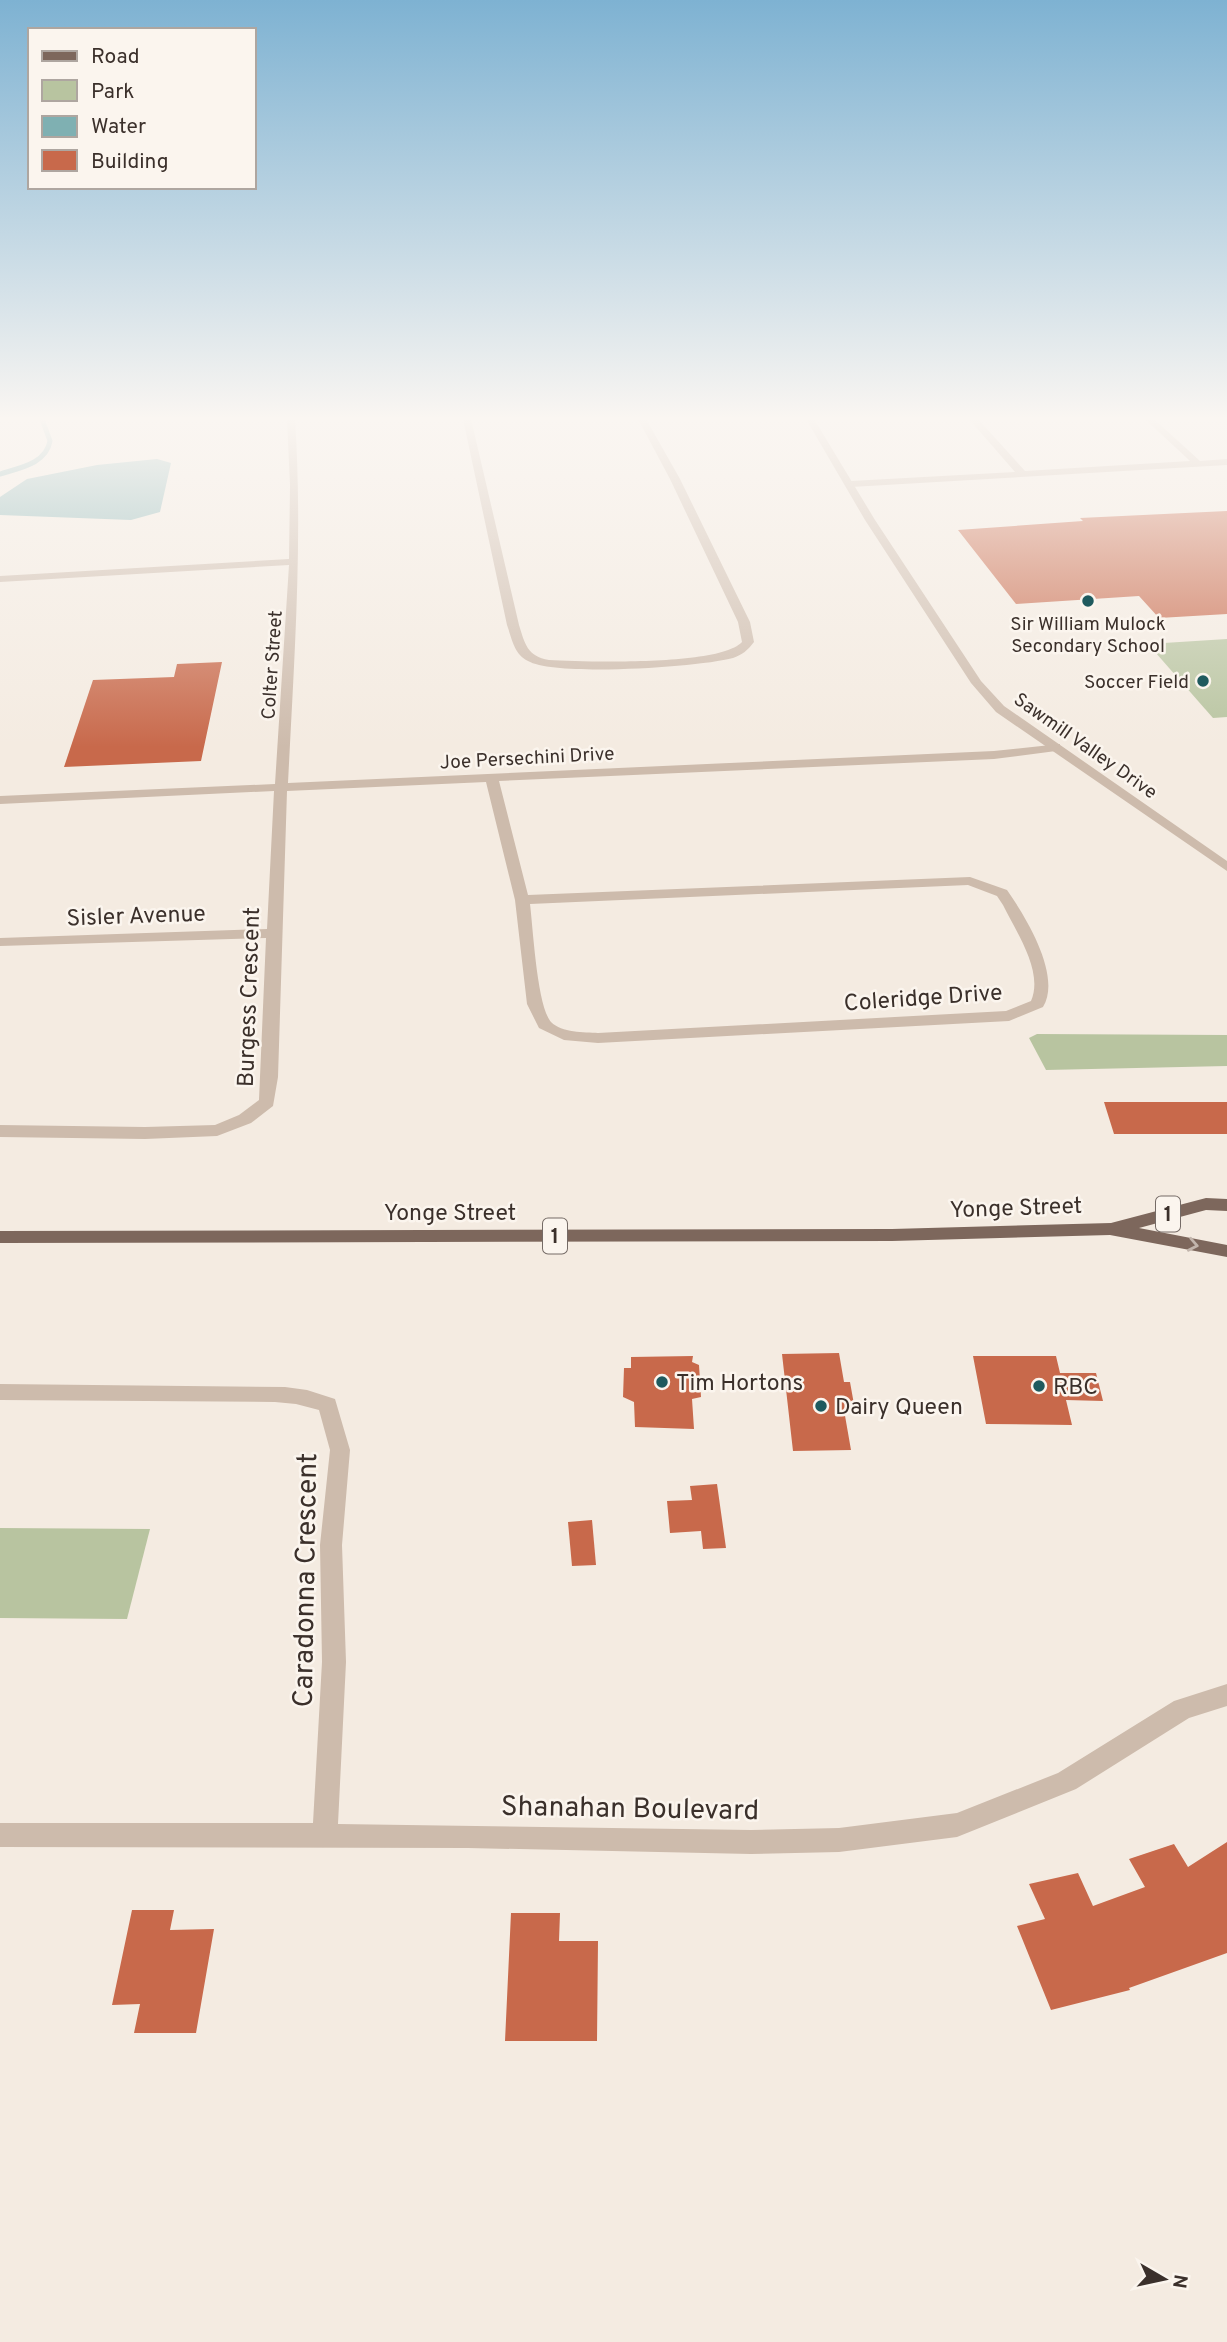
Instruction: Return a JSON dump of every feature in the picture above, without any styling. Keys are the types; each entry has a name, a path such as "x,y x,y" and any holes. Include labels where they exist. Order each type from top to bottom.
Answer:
{"main road":[{"name":"Yonge Street","path":"1110,1229 1206,1204 1227,1205"},
{"name":"Yonge Street","path":"0,1237 878,1236 1110,1229 1227,1251"}],"street":[{"name":"Colter Street","path":"280,787 290,663 294,528"},
{"path":"491,528 513,625 522,652 537,661 554,663 643,664 730,656 744,649 748,642 744,622 699,528"},
{"name":"Sawmill Valley Drive","path":"875,528 977,683 1000,709 1227,867"},
{"path":"0,579 294,562"},
{"name":"Joe Persechini Drive","path":"0,800 994,755 1056,747"},
{"name":"Coleridge Drive","path":"492,779 522,900 535,1004 545,1025 564,1035 598,1038 1009,1016 1038,1004 1042,994 1041,970 1010,905 1002,893 971,881 522,900"},
{"name":"Burgess Crescent","path":"0,1131 157,1133 217,1130 245,1119 267,1102 280,787"},
{"name":"Sisler Avenue","path":"0,942 274,933"},
{"name":"Caradonna Crescent","path":"0,1392 242,1396 278,1394 315,1399 328,1405 340,1450 331,1545 334,1662 325,1836"},
{"name":"Shanahan Boulevard","path":"0,1835 763,1842 839,1840 957,1825 1067,1781 1182,1709 1227,1695"}],"green space":[{"name":"Soccer Field","path":"1227,639 1227,717 1213,718 1148,644"},
{"path":"1037,1034 1227,1035 1227,1066 1046,1070 1029,1038"},
{"path":"0,1528 150,1529 127,1619 0,1618"}],"building":[{"path":"1227,528 1227,614 1159,618 1139,596 1016,604 958,530"},
{"path":"222,662 201,761 64,767 93,680 174,677 177,664"},
{"path":"1104,1102 1227,1102 1227,1134 1114,1134"},
{"name":"Dairy Queen","path":"839,1353 844,1382 850,1382 855,1410 844,1410 851,1450 793,1451 782,1354"},
{"name":"Tim Hortons","path":"693,1356 692,1362 699,1365 701,1397 692,1399 694,1429 635,1427 634,1402 623,1397 624,1368 631,1368 631,1357"},
{"name":"RBC","path":"973,1356 1056,1356 1060,1373 1096,1373 1103,1401 1066,1400 1072,1425 986,1424"},
{"path":"717,1484 726,1548 703,1549 701,1531 670,1533 667,1501 692,1500 690,1486"},
{"path":"592,1520 596,1565 572,1566 568,1522"},
{"path":"1227,1842 1227,1953 1129,1988 1130,1990 1051,2010 1017,1926 1045,1919 1029,1884 1078,1873 1093,1906 1145,1887 1129,1859 1174,1844 1188,1867"},
{"path":"132,1910 174,1910 170,1930 214,1929 196,2033 134,2033 140,2004 112,2005"},
{"path":"511,1913 560,1913 559,1941 598,1941 597,2041 505,2041"}],"place":[{"name":"Sir William Mulock Secondary School","path":"1088,601"},
{"name":"Soccer Field","path":"1203,681"},
{"name":"Tim Hortons","path":"662,1382"},
{"name":"RBC","path":"1039,1386"},
{"name":"Dairy Queen","path":"821,1406"}]}
